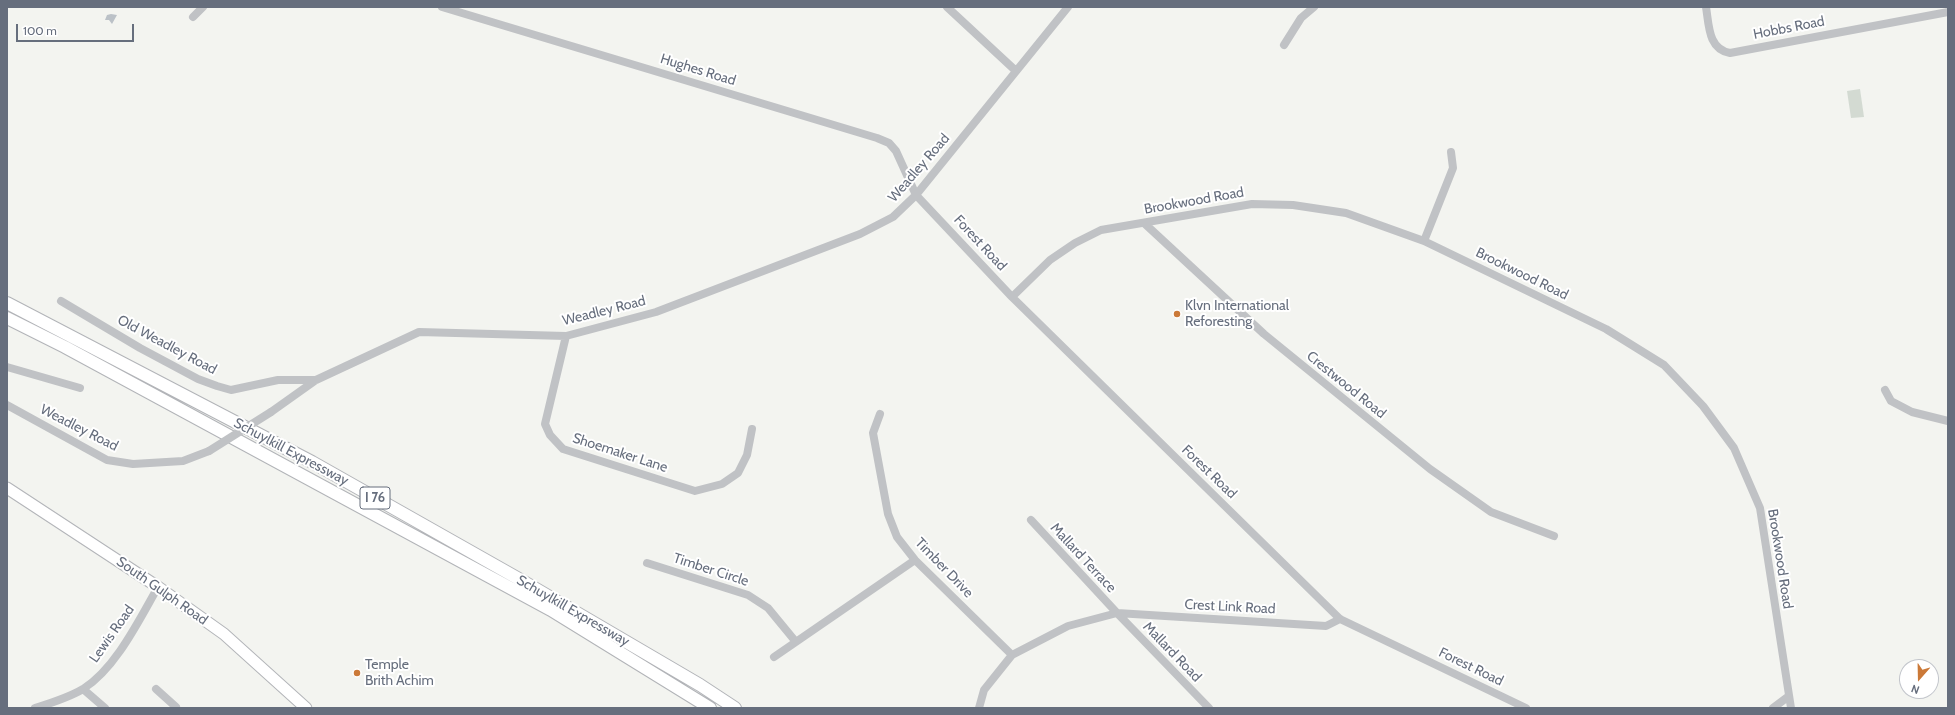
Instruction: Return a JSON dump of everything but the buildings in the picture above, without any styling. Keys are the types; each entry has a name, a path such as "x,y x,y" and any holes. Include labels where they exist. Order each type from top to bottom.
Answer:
{"highway":[{"name":"Schuylkill Expressway","path":"7,303 312,462 519,579 700,685 735,708"},
{"name":"Schuylkill Expressway","path":"7,318 93,362 551,610 710,708"}],"main road":[{"name":"South Gulph Road","path":"7,488 158,586 228,637 306,708"}],"street":[{"path":"193,17 203,7"},
{"name":"Hughes Road","path":"442,7 877,138 889,143 896,151 916,195"},
{"path":"947,7 1016,71"},
{"name":"Weadley Road","path":"7,405 107,460 133,464 183,462 210,451 271,412 316,380 419,332 566,336 656,312 860,234 893,217 916,195 1068,7"},
{"path":"1284,45 1301,18 1314,7"},
{"name":"Hobbs Road","path":"1706,7 1712,40 1717,48 1730,53 1948,12"},
{"path":"1424,241 1453,168 1451,152"},
{"name":"Forest Road","path":"916,195 1012,297 1340,619 1526,708"},
{"name":"Brookwood Road","path":"1012,297 1050,260 1075,243 1101,230 1252,204 1293,205 1346,213 1424,241 1606,329 1664,365 1703,406 1734,448 1760,508 1791,708"},
{"name":"Crestwood Road","path":"1144,223 1264,334 1430,469 1491,512 1554,536"},
{"name":"Old Weadley Road","path":"61,301 146,352 198,380 217,386 231,390 278,380 316,380"},
{"name":"Shoemaker Lane","path":"566,336 545,424 550,435 563,449 695,491 722,484 738,473 747,455 752,428"},
{"path":"7,367 80,388"},
{"path":"1885,390 1891,401 1912,412 1948,420"},
{"name":"Timber Drive","path":"880,414 873,434 888,514 897,537 915,560 1012,655"},
{"name":"Mallard Terrace","path":"1031,520 1117,613"},
{"path":"774,658 915,560"},
{"name":"Timber Circle","path":"647,563 748,595 768,608 796,642"},
{"name":"Lewis Road","path":"35,708 83,689 104,670 118,653 158,586"},
{"name":"Crest Link Road","path":"1012,655 1068,626 1117,613 1326,626 1340,619"},
{"name":"Mallard Road","path":"1117,613 1209,708"},
{"path":"979,708 984,690 1012,655"},
{"path":"83,689 105,708"},
{"path":"156,689 176,706 175,708"},
{"path":"1773,708 1789,696"}],"shaded area":[{"path":"107,15 117,15 112,24 109,20 105,20"},
{"path":"1860,89 1864,117 1851,118 1847,91"}],"place":[{"name":"Klvn International Reforesting","path":"1177,314"},
{"name":"Temple Brith Achim","path":"357,673"}]}
